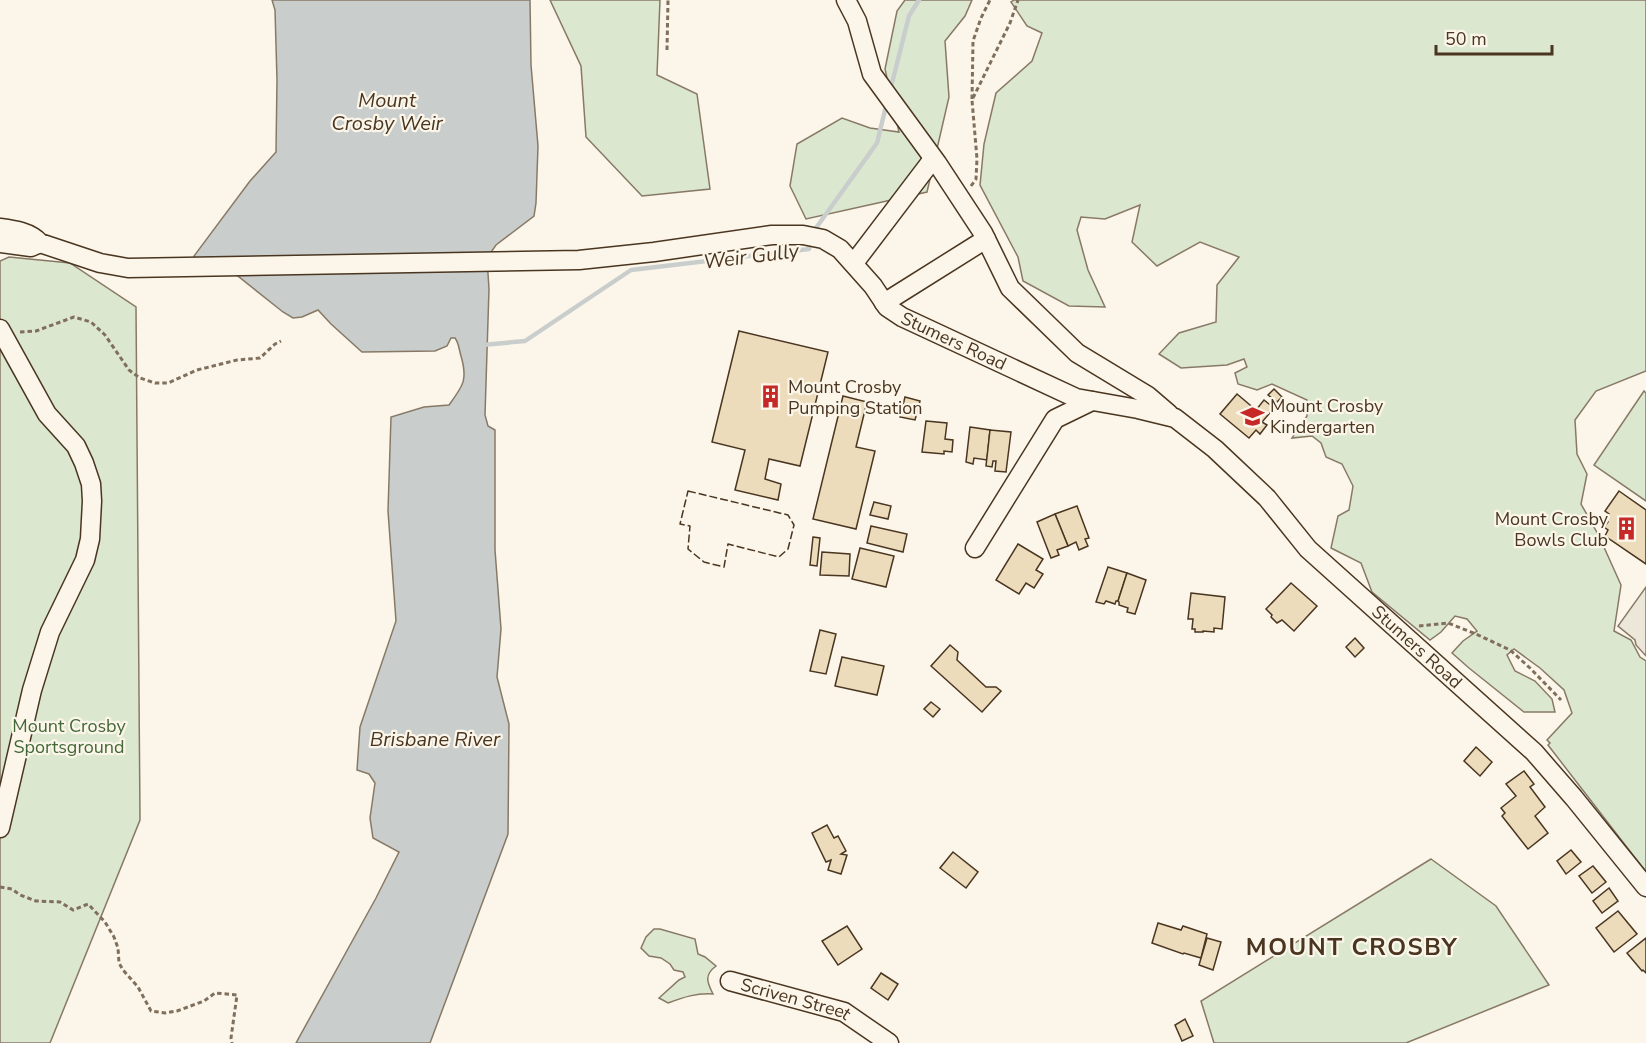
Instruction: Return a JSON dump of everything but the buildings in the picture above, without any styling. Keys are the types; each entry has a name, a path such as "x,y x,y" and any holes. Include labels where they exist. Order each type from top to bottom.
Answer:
{"street":[{"name":"Stumers Road","path":"846,0 857,21 872,74 933,159 986,239 1010,288 1077,353 1148,396 1215,449 1267,498 1308,549 1533,752 1574,798 1646,887"},
{"path":"854,263 933,159"},
{"path":"0,228 34,236 40,243 31,247 0,243"},
{"name":"Stumers Road","path":"40,243 100,263 128,268 579,260 772,235 803,235 823,239 840,249 873,286 887,307 902,318 1076,398 1175,418"},
{"path":"884,303 986,239"},
{"path":"0,828 32,690 50,632 85,560 90,539 92,501 91,484 76,446 47,414 3,335"},
{"path":"975,548 1055,419 1092,401"},
{"name":"Scriven Street","path":"730,981 844,1012 889,1043"}],"path":[{"path":"667,50 668,0"},
{"path":"960,199 976,179 977,159 972,100 974,41 981,18 990,0"},
{"path":"972,100 1010,23 1018,0"},
{"path":"3,335 36,331 74,317 91,322 105,335 129,369 140,378 155,383 168,383 197,370 237,360 260,358 281,341"},
{"path":"1397,630 1448,623 1476,634 1510,650 1561,700"},
{"path":"0,886 12,889 36,901 60,902 73,910 88,904 105,922 118,948 118,963 138,987 151,1011 165,1013 177,1011 215,993 237,995 232,1043"}],"green space":[{"path":"550,0 660,0 657,75 697,94 710,189 642,196 586,137 581,66"},
{"path":"905,0 972,0 965,16 945,41 949,97 927,192 806,219 790,186 797,144 842,118 870,128 899,132 885,69 897,11"},
{"path":"1014,0 1646,0 1646,371 1596,391 1575,420 1577,454 1587,474 1581,504 1599,536 1621,585 1614,631 1631,640 1640,657 1646,661 1646,872 1548,745 1550,743 1547,740 1572,713 1564,690 1514,649 1507,655 1515,671 1535,681 1552,699 1555,712 1524,712 1452,653 1477,631 1467,619 1455,616 1441,632 1430,640 1372,592 1361,563 1331,548 1338,516 1349,510 1353,486 1342,464 1326,457 1321,443 1312,436 1292,438 1307,416 1307,400 1272,384 1257,390 1238,384 1235,373 1247,367 1244,359 1227,365 1181,368 1159,354 1179,333 1216,322 1217,285 1239,257 1200,242 1157,266 1132,242 1140,205 1105,219 1081,217 1077,230 1088,270 1105,307 1069,306 1023,281 1018,257 980,185 984,144 996,93 1032,61 1042,33 1027,26 1011,2"},
{"name":"Mount Crosby Sportsground","path":"9,257 70,263 136,307 140,820 50,1043 0,1043 0,261"},
{"path":"1644,391 1646,393 1646,501 1594,465"},
{"path":"1431,859 1496,906 1549,985 1406,1043 1214,1043 1201,1001"},
{"path":"654,929 695,939 698,954 716,966 708,976 713,994 690,996 668,1003 659,998 685,977 683,972 674,970 661,958 649,956 641,948 646,937"}],"shaded area":[{"path":"1646,587 1646,656 1636,645 1635,640 1618,626"}],"water":[{"name":"Brisbane River","path":"272,0 530,0 531,65 538,146 534,216 496,245 487,258 489,289 485,415 488,426 495,430 495,550 501,629 497,677 509,724 508,834 430,1043 296,1043 399,852 373,838 370,818 375,783 369,774 357,770 360,727 396,621 388,511 391,417 424,407 449,405 463,382 463,364 455,338 451,338 447,346 435,351 362,352 318,310 293,318 234,273 197,263 194,256 250,181 276,152 277,80 275,10"}],"waterway":[{"name":"Weir Gully","path":"890,91 909,16 919,0"},
{"name":"Weir Gully","path":"814,234 877,143 887,102"},
{"name":"Weir Gully","path":"482,345 525,341 631,270 809,249 811,242"}],"fence":[{"path":"688,491 788,515 794,525 788,549 779,557 728,544 724,567 704,562 688,549 690,526 680,524 688,491"}],"place":[{"name":"Mount Crosby Pumping Station","path":"770,397"},
{"name":"Mount Crosby Kindergarten","path":"1252,416"},
{"name":"Mount Crosby Bowls Club","path":"1626,529"}],"district":[{"name":"MOUNT CROSBY","path":"1352,947"}],"water label":[{"name":"Mount Crosby Weir","path":"387,112"}]}
